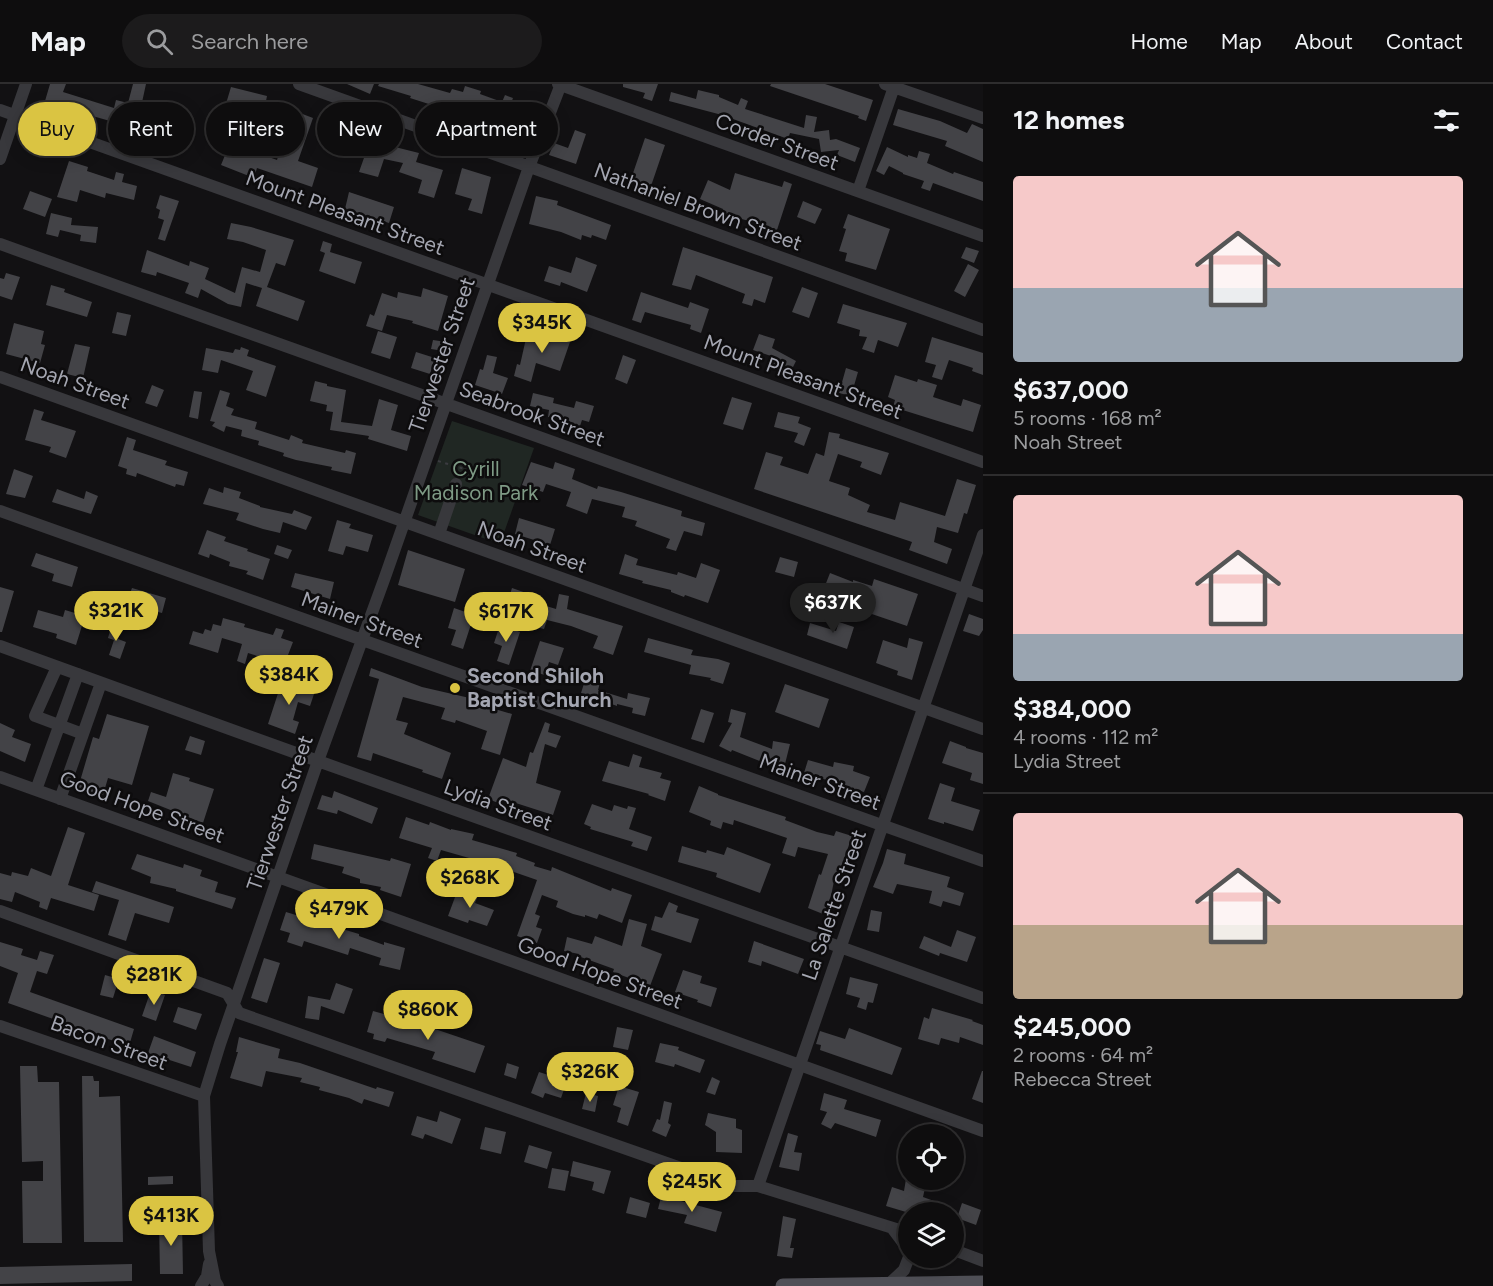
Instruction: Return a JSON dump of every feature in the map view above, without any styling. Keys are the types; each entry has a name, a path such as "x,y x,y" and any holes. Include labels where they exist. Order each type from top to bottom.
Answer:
{"main road":[{"path":"783,1286 983,1283"}],"street":[{"path":"0,159 26,84"},
{"name":"Nathaniel Brown Street","path":"299,84 983,330"},
{"name":"Tierwester Street","path":"201,1286 207,1276 209,1260 204,1096 318,761 560,84"},
{"name":"Corder Street","path":"560,84 983,236"},
{"path":"858,191 891,85 983,118"},
{"name":"Mount Pleasant Street","path":"0,110 983,462"},
{"name":"Seabrook Street","path":"0,244 983,596"},
{"name":"Noah Street","path":"0,377 983,729"},
{"path":"439,534 456,484"},
{"name":"Mainer Street","path":"0,511 983,861"},
{"name":"La Salette Street","path":"758,1186 983,535"},
{"name":"Lydia Street","path":"0,646 983,998"},
{"path":"57,666 35,716 84,734"},
{"path":"36,790 78,674"},
{"path":"60,799 101,682"},
{"name":"Good Hope Street","path":"0,777 983,1131"},
{"path":"0,911 227,993 239,1013 732,1185 758,1186 898,1229"},
{"name":"Bacon Street","path":"0,1026 204,1096"},
{"path":"891,1227 898,1236"},
{"path":"964,1254 983,1261"},
{"name":"Tierwester Street","path":"209,1260 218,1286"},
{"path":"889,1284 905,1268"}],"path":[{"path":"427,458 482,474"}],"green space":[{"name":"Cyrill Madison Park","path":"452,421 534,448 500,544 418,515"}],"building":[{"path":"50,84 66,84 63,92 95,102 49,102 45,101"},
{"path":"133,84 146,84 142,102 128,102"},
{"path":"347,84 374,84 370,94"},
{"path":"379,84 418,84 450,93 452,89 463,92 465,86 502,102 422,102 378,86"},
{"path":"623,84 658,84 652,101 643,98 645,93 623,87"},
{"path":"771,84 825,84 873,100 866,121 858,118 859,116 770,86"},
{"path":"231,87 267,96 266,102 226,102"},
{"path":"698,90 719,95 738,105 741,98 748,101 745,109 804,128 806,115 817,117 814,132 829,130 830,140 836,139 860,148 855,162 837,155 839,150 821,152 819,139 790,133 788,139 722,115 669,101 671,92 696,99"},
{"path":"505,95 513,98 512,102 502,102"},
{"path":"96,102 108,106 108,120 96,117"},
{"path":"898,109 940,121 967,133 972,124 983,129 983,162 945,146 947,141 893,125"},
{"path":"305,115 313,118 305,141"},
{"path":"575,130 586,134 576,164 552,156 558,156 558,144 568,148"},
{"path":"645,138 665,145 651,186 631,179"},
{"path":"887,147 908,157 908,155 917,158 919,151 930,154 927,163 953,174 954,172 983,182 983,201 933,183 930,191 921,188 924,181 903,174 889,166 884,175 876,171"},
{"path":"403,149 415,152 415,156 418,156 416,162 443,170 434,198 418,193 422,180 399,172 403,163 384,159 378,177 359,172 365,156 403,156"},
{"path":"225,156 266,156 277,160 278,156 300,156 298,161 318,168 312,187 257,168 254,178 221,165"},
{"path":"69,161 88,167 87,171 114,180 116,172 124,174 122,182 137,186 134,200 106,193 105,198 80,190 77,202 57,197"},
{"path":"462,168 491,177 482,214 468,210 472,199 455,194"},
{"path":"735,173 782,187 784,181 792,184 776,233 768,230 769,226 722,214 723,209 700,199 708,180 730,190"},
{"path":"30,191 52,199 45,217 23,209"},
{"path":"349,192 394,207 389,223 345,209"},
{"path":"160,195 179,201 165,241 158,239 164,220 158,218 160,210 156,208"},
{"path":"536,196 558,201 557,205 611,225 606,240 592,235 591,238 582,235 581,240 529,224"},
{"path":"803,201 822,209 815,224 797,217"},
{"path":"51,213 72,218 71,225 98,227 96,243 80,241 81,235 60,230 58,237 46,234"},
{"path":"848,214 890,229 876,270 845,261 847,253 839,251"},
{"path":"231,223 294,240 285,266 276,263 267,287 305,301 298,321 256,306 262,288 246,283 241,307 228,304 201,289 198,298 185,293 189,283 157,272 156,276 141,272 147,250 189,266 190,261 209,268 205,279 235,293 242,267 260,272 266,250 227,239"},
{"path":"323,241 332,244 330,252 362,262 355,284 319,271 325,253 320,251"},
{"path":"683,247 773,277 765,303 754,299 752,306 742,303 745,294 696,275 691,290 672,285"},
{"path":"966,247 979,251 974,263 961,258"},
{"path":"576,257 597,265 587,292 561,282 560,286 544,281 549,266 571,273"},
{"path":"968,264 979,270 965,297 954,291"},
{"path":"6,273 20,277 12,300 0,296 0,278 4,279"},
{"path":"51,285 92,302 87,317 46,305"},
{"path":"802,287 818,293 809,318 792,312"},
{"path":"423,288 448,296 438,331 412,323 413,321 387,315 382,331 366,326 370,314 374,316 382,293 397,298 398,292 421,297"},
{"path":"641,292 688,308 690,302 709,309 701,333 690,329 691,325 645,312 641,323 632,320"},
{"path":"843,304 907,323 898,347 878,340 874,353 862,349 867,337 859,336 860,330 837,323"},
{"path":"117,312 131,315 126,336 112,333"},
{"path":"14,323 44,331 41,344 45,345 40,363 6,354"},
{"path":"378,331 397,337 390,359 371,353"},
{"path":"549,331 571,339 560,371 536,363 531,382 514,376 517,364 520,365 527,334 547,339"},
{"path":"759,334 775,339 772,348 796,361 789,375 769,365 774,357 753,350"},
{"path":"932,337 983,353 983,375 972,371 973,368 949,360 942,380 932,377 936,365 925,362"},
{"path":"433,340 446,342 444,351 431,349"},
{"path":"75,344 90,347 83,378 67,374"},
{"path":"241,347 249,350 247,356 276,366 266,397 246,390 253,371 221,360 218,373 202,370 206,348 233,353 235,349 240,350"},
{"path":"416,352 435,358 430,374 411,368"},
{"path":"487,355 497,357 493,373 508,378 502,394 475,385 480,369 483,370"},
{"path":"623,355 636,360 627,384 615,379"},
{"path":"846,368 858,372 851,396 839,393"},
{"path":"895,375 937,385 933,397 961,406 963,399 981,405 973,432 893,407 895,400 888,397"},
{"path":"315,381 346,390 341,422 372,426 379,399 398,405 391,430 411,436 407,451 368,439 369,436 330,430 333,412 326,411 327,405 310,401"},
{"path":"152,385 164,390 157,407 145,403"},
{"path":"220,390 230,393 226,406 234,409 231,415 257,422 255,429 289,440 291,435 303,440 302,443 345,453 346,450 356,453 351,474 331,470 332,467 283,456 284,453 258,445 259,441 241,436 242,430 226,426 224,432 212,426 215,422 210,421"},
{"path":"194,391 202,392 198,419 189,417"},
{"path":"533,393 554,398 553,403 574,408 576,401 594,406 589,422 582,420 580,426 569,423 570,421 548,417 549,410 530,406"},
{"path":"732,397 752,403 743,430 723,424"},
{"path":"34,409 44,412 41,420 76,431 66,458 49,452 51,447 25,440"},
{"path":"778,412 800,417 798,423 811,428 804,446 794,442 798,433 774,427"},
{"path":"829,432 840,434 839,438 889,453 881,475 860,467 862,462 838,454 829,481 850,488 848,495 870,505 867,512 895,520 900,502 945,516 957,479 976,485 958,533 937,527 934,542 952,549 947,564 909,550 912,542 754,489 766,452 783,457 780,465 808,474 816,453 824,456"},
{"path":"127,437 136,440 133,450 167,461 165,465 188,472 184,486 176,484 175,487 137,473 136,477 126,474 127,469 118,466"},
{"path":"531,462 553,469 555,462 575,469 572,479 597,489 598,486 682,511 681,516 705,523 702,536 684,531 676,551 666,548 670,539 635,526 637,521 622,517 625,507 592,499 587,514 566,506 571,492 546,484 543,492 522,485"},
{"path":"14,469 33,476 25,498 6,494"},
{"path":"224,487 241,492 239,498 260,507 292,514 294,510 312,517 306,530 283,522 280,533 236,520 239,513 203,504 209,488 223,493"},
{"path":"57,489 84,499 86,491 98,496 91,514 52,502"},
{"path":"519,518 555,529 550,545 515,534"},
{"path":"337,520 351,524 349,528 373,535 368,552 346,546 343,555 328,551"},
{"path":"207,530 226,537 224,541 270,559 263,580 246,574 248,571 229,566 230,562 210,554 209,558 198,554"},
{"path":"277,545 292,550 288,559 274,554"},
{"path":"408,550 465,569 455,602 398,585"},
{"path":"36,553 78,567 72,587 52,581 54,574 31,566"},
{"path":"625,554 638,559 636,565 677,575 678,572 696,578 701,563 720,570 708,603 619,574"},
{"path":"780,557 798,562 794,577 775,572"},
{"path":"295,573 334,582 330,599 291,587"},
{"path":"830,573 872,586 874,579 918,594 907,626 863,611 866,602 837,593 834,601 821,596"},
{"path":"0,587 14,591 2,632 0,632"},
{"path":"132,588 166,598 162,613 126,604"},
{"path":"512,588 532,595 530,601 556,609 559,594 569,596 567,609 623,626 613,655 593,648 598,636 571,626 547,620 544,629 532,626 536,613 507,604"},
{"path":"454,608 474,615 463,649 451,645 456,630 448,628"},
{"path":"38,610 63,617 65,610 85,616 76,645 56,638 57,634 33,627"},
{"path":"969,614 983,619 983,630 979,636 963,631"},
{"path":"223,618 273,635 276,628 284,630 281,638 293,642 283,668 248,653 245,664 237,661 242,644 222,638 218,653 189,644 193,631 203,634 205,629 211,631 213,624 221,626"},
{"path":"839,622 854,627 847,649 807,635 810,623 836,631"},
{"path":"112,624 122,627 118,639 126,642 120,659 109,655 114,640 108,638"},
{"path":"500,625 520,632 509,665 497,661 502,646 494,643"},
{"path":"648,638 693,650 691,655 730,663 723,684 710,680 711,678 689,674 691,665 644,652"},
{"path":"909,638 923,642 912,680 897,675 898,671 876,663 883,640 907,648"},
{"path":"540,641 564,648 558,665 549,662 545,675 530,671"},
{"path":"371,668 422,687 474,699 489,705 488,707 512,714 500,755 481,749 487,731 456,720 455,723 441,719 445,708 403,697 396,720 408,723 404,734 451,753 442,779 373,753 371,761 357,757 379,679 369,676"},
{"path":"587,674 601,679 598,690 627,699 628,693 650,698 645,716 632,713 633,708 617,704 617,706 581,693"},
{"path":"282,681 315,691 310,706 298,702 293,720 299,722 295,734 268,724"},
{"path":"785,684 829,699 819,728 775,712"},
{"path":"701,709 714,713 704,743 691,739"},
{"path":"731,709 746,713 740,737 772,749 773,741 790,744 784,768 732,750 731,752 719,746 732,723 728,722"},
{"path":"107,714 149,726 132,785 108,778 103,795 78,788 93,737 99,739"},
{"path":"545,722 550,724 548,732 561,736 556,748 545,744 536,783 561,791 553,815 503,799 501,804 488,799 503,758 526,767 530,752 533,753"},
{"path":"0,723 15,730 12,737 31,744 25,762 0,751"},
{"path":"190,736 205,741 201,755 185,750"},
{"path":"950,741 983,753 983,784 970,780 972,773 942,763"},
{"path":"633,754 642,757 639,767 662,773 660,778 671,781 665,801 649,794 602,781 609,761 629,767"},
{"path":"808,760 833,767 834,762 854,766 853,771 870,777 864,792 804,773"},
{"path":"173,773 214,789 203,823 148,801 151,792 166,797"},
{"path":"940,783 955,788 951,801 980,810 973,831 928,819"},
{"path":"699,786 718,795 786,817 785,820 817,832 834,836 836,831 852,836 838,877 835,876 831,896 823,914 808,908 828,854 798,847 795,857 782,853 787,838 734,820 733,825 723,822 721,829 710,825 711,821 689,812"},
{"path":"334,791 378,808 372,824 338,810 337,814 317,809 322,795 332,798"},
{"path":"592,804 612,811 614,805 627,809 628,806 636,808 629,829 652,837 647,851 631,846 633,842 590,829 591,827 584,824"},
{"path":"406,817 429,825 430,822 451,830 474,834 472,840 517,853 516,856 535,863 534,866 551,871 552,867 611,891 612,888 632,895 622,923 599,914 597,919 573,914 556,907 558,901 542,895 535,914 540,916 536,927 542,929 537,943 517,936 537,880 511,871 507,881 487,874 489,868 468,861 469,858 441,850 437,861 428,858 432,848 399,838"},
{"path":"68,827 85,833 68,885 99,895 94,911 51,898 47,910 39,907 40,902 15,892 12,902 0,899 0,873 11,876 12,872 28,876 31,868 51,876"},
{"path":"314,844 390,861 391,858 411,864 401,897 380,890 381,887 360,883 360,879 342,873 344,867 311,859"},
{"path":"682,846 706,853 707,850 724,855 727,847 771,864 760,893 716,877 717,873 678,862"},
{"path":"887,849 906,854 904,864 950,877 947,887 964,893 960,906 943,901 941,907 929,903 932,891 897,884 893,894 873,887"},
{"path":"137,854 183,868 184,864 202,870 200,876 218,882 215,892 236,898 232,909 176,891 176,889 150,883 151,877 131,869"},
{"path":"96,881 174,907 169,923 135,913 126,941 108,935 119,900 92,892"},
{"path":"458,889 478,896 475,903 494,910 487,926 469,920 468,923 448,916"},
{"path":"669,902 678,906 676,912 699,919 691,943 651,930 655,916 662,918"},
{"path":"871,910 882,912 879,932 867,930"},
{"path":"286,912 359,934 359,936 384,945 384,942 405,948 400,970 379,965 381,958 350,948 348,955 304,941 302,947 287,942 290,933 280,930"},
{"path":"629,919 647,924 641,946 662,954 650,986 613,972 614,969 578,956 579,954 564,951 567,937 592,944 595,936 622,946"},
{"path":"957,930 976,937 967,962 940,953 939,956 919,948 924,936 951,947"},
{"path":"754,941 804,959 798,974 762,961 761,966 748,962"},
{"path":"0,942 23,949 21,955 37,960 40,951 54,955 47,974 37,971 30,992 134,1029 129,1046 8,1003 18,973 0,966"},
{"path":"264,958 280,963 267,1003 251,998"},
{"path":"683,970 702,976 700,983 717,988 711,1007 675,992"},
{"path":"105,975 119,979 113,998 100,995"},
{"path":"850,977 878,984 873,1003 868,1002 866,1010 857,1007 860,998 846,994"},
{"path":"336,983 353,989 344,1014 321,1006 319,1020 305,1018 308,996 330,1000"},
{"path":"151,990 165,995 156,1021 142,1016"},
{"path":"178,1007 202,1014 196,1030 173,1022"},
{"path":"932,1008 983,1025 983,1045 960,1037 959,1043 941,1038 939,1045 918,1039 924,1017 929,1019"},
{"path":"373,1011 435,1027 435,1029 485,1046 475,1073 432,1059 435,1052 387,1038 385,1042 373,1039 374,1034 367,1032"},
{"path":"617,1027 633,1030 628,1050 613,1047"},
{"path":"849,1028 902,1048 892,1075 820,1050 821,1045 816,1044 820,1031 845,1039"},
{"path":"154,1036 196,1052 191,1067 148,1053"},
{"path":"239,1037 280,1049 278,1058 300,1063 376,1089 377,1087 394,1092 389,1107 364,1099 362,1104 319,1090 320,1087 300,1082 302,1078 266,1071 262,1087 230,1078 238,1052 236,1052"},
{"path":"660,1043 679,1047 678,1050 705,1060 700,1073 675,1064 674,1067 655,1062"},
{"path":"507,1063 519,1067 516,1079 504,1075"},
{"path":"20,1066 37,1066 38,1082 59,1082 62,1243 23,1243 22,1181 43,1181 43,1161 22,1162"},
{"path":"983,1071 983,1103 972,1099"},
{"path":"539,1072 567,1081 561,1098 545,1093 543,1098 531,1093"},
{"path":"82,1076 93,1076 94,1081 99,1081 99,1097 120,1096 123,1242 84,1242"},
{"path":"712,1077 720,1081 715,1095 706,1092"},
{"path":"619,1086 639,1092 628,1126 617,1122 621,1108 613,1105"},
{"path":"586,1093 598,1096 595,1112 582,1109"},
{"path":"824,1093 847,1100 844,1109 881,1120 876,1137 835,1123 831,1129 821,1124 827,1112 820,1110"},
{"path":"664,1101 672,1103 668,1123 671,1125 666,1137 652,1131 657,1119 660,1120"},
{"path":"440,1111 461,1119 452,1144 425,1134 423,1139 411,1135 417,1116 437,1122"},
{"path":"708,1113 736,1119 736,1128 742,1130 742,1153 716,1152 716,1132 705,1125"},
{"path":"485,1127 506,1132 501,1154 480,1149"},
{"path":"788,1133 798,1136 794,1152 802,1153 799,1171 779,1167"},
{"path":"529,1145 552,1152 547,1169 524,1162"},
{"path":"573,1161 611,1171 604,1194 592,1190 594,1182 570,1176"},
{"path":"552,1168 569,1171 565,1191 548,1188"},
{"path":"173,1176 173,1184 148,1185 148,1177"},
{"path":"892,1187 904,1191 925,1190 923,1197 934,1201 898,1202 898,1210 886,1206"},
{"path":"662,1193 678,1196 677,1200 722,1212 716,1232 684,1223 687,1215 658,1209"},
{"path":"630,1197 650,1203 646,1218 626,1213"},
{"path":"964,1204 981,1210 976,1225 964,1221"},
{"path":"783,1216 796,1219 790,1248 794,1248 792,1258 777,1256"},
{"path":"159,1220 182,1220 183,1274 160,1274"},
{"path":"132,1264 132,1281 0,1284 0,1267"}],"place":[{"name":"Second Shiloh Baptist Church","path":"455,688"}]}
